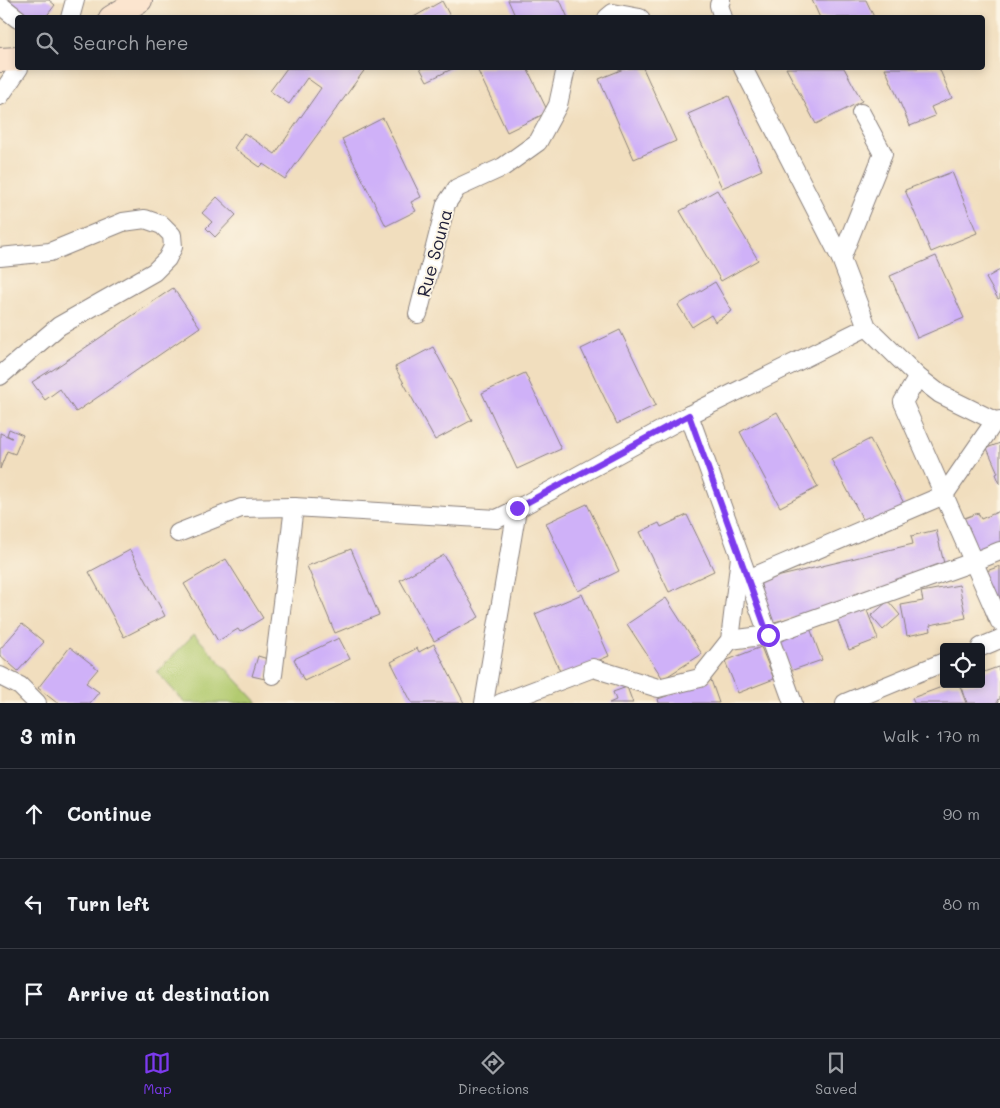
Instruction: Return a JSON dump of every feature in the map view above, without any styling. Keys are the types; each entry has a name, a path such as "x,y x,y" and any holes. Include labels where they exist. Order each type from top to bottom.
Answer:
{"main road":[{"path":"116,15 140,0"},
{"path":"0,60 15,59"}],"street":[{"path":"71,15 74,0"},
{"path":"721,0 719,5 722,15"},
{"path":"0,5 15,18"},
{"path":"609,10 628,15"},
{"path":"0,96 17,70"},
{"name":"Rue Souna","path":"418,314 446,204 457,188 504,167 538,142 558,105 566,70"},
{"path":"744,70 841,259 867,327 918,376 940,394 997,420 944,495 748,579"},
{"path":"841,259 883,154 862,113"},
{"path":"0,257 50,252 123,222 145,219 162,225 172,236 173,247 167,259 154,272 59,326 0,376"},
{"path":"178,533 241,508 294,507 497,519 689,415 867,327"},
{"path":"918,376 903,402 1000,622"},
{"path":"689,415 793,703"},
{"path":"273,675 294,507"},
{"path":"484,703 517,508"},
{"path":"730,640 768,635 1000,551"},
{"path":"501,703 593,668 658,688 700,678 730,640 740,557"},
{"path":"985,645 1000,639"},
{"path":"845,703 940,664"},
{"path":"0,676 20,686 37,703"}],"green space":[{"path":"194,634 258,703 185,703 157,672"}],"building":[{"path":"0,0 49,0 55,5 47,15 19,15"},
{"path":"508,0 560,0 567,15 515,15"},
{"path":"812,0 866,0 873,15 819,15"},
{"path":"442,1 449,15 417,15"},
{"path":"286,70 365,70 285,179 263,164 260,167 234,148 244,133 275,154 321,88 307,78 289,104 270,91"},
{"path":"421,70 450,70 427,81"},
{"path":"477,70 528,70 548,112 507,132"},
{"path":"621,70 644,70 676,141 634,159 599,79"},
{"path":"787,70 845,70 862,101 816,124"},
{"path":"886,70 940,70 952,98 931,107 935,116 910,126"},
{"path":"729,96 762,170 722,188 688,114"},
{"path":"383,118 421,197 411,202 416,211 386,226 342,139"},
{"path":"952,172 977,233 931,252 905,190"},
{"path":"717,190 758,260 721,281 680,211"},
{"path":"217,197 236,215 215,237 206,228 212,222 202,213"},
{"path":"936,256 964,318 917,338 890,276"},
{"path":"1000,270 1000,298 998,299 986,278"},
{"path":"715,282 732,311 715,322 711,315 692,327 678,305"},
{"path":"173,288 200,327 76,412 60,389 45,400 32,382"},
{"path":"620,330 656,405 617,424 581,349"},
{"path":"433,347 472,420 435,440 395,367"},
{"path":"525,373 561,449 517,469 482,393"},
{"path":"777,412 818,487 780,507 740,432"},
{"path":"9,429 23,435 15,454 7,451 0,469 0,433 12,438 7,435"},
{"path":"870,439 908,511 869,531 831,459"},
{"path":"1000,443 1000,484 996,474 998,473 987,448"},
{"path":"587,504 619,571 578,591 546,523"},
{"path":"1000,511 1000,554 968,566 951,523 978,513 981,519"},
{"path":"687,515 714,571 669,592 640,532 659,523 661,527"},
{"path":"936,530 948,580 770,623 760,581 913,544 911,536"},
{"path":"351,549 379,615 335,633 307,566"},
{"path":"130,550 165,616 124,637 89,572"},
{"path":"444,555 479,617 434,641 400,580"},
{"path":"226,559 263,618 240,632 238,629 218,641 184,584"},
{"path":"1000,566 1000,619 989,623 973,576"},
{"path":"959,585 966,618 930,625 931,631 907,636 901,605 923,601 921,592"},
{"path":"582,594 609,656 562,676 535,614"},
{"path":"666,598 702,654 663,679 627,624"},
{"path":"888,601 900,615 883,630 871,616"},
{"path":"866,608 878,639 849,650 837,619"},
{"path":"22,624 44,642 18,671 0,655 0,649"},
{"path":"810,628 822,660 790,671 779,639"},
{"path":"339,638 350,659 304,681 294,659"},
{"path":"434,644 464,703 412,703 391,662 417,648 419,652"},
{"path":"70,647 98,669 86,683 99,692 90,703 57,703 38,688"},
{"path":"761,647 774,679 738,693 725,661"},
{"path":"258,656 271,660 265,679 252,676"},
{"path":"998,667 1000,673 1000,699 997,700 999,703 967,703 962,688 985,688 985,672"},
{"path":"711,680 719,703 659,703 658,699"},
{"path":"627,687 633,703 609,703 616,700 613,692"},
{"path":"940,688 960,688 966,703 914,703 912,698"}],"route":[{"path":"517,508 689,415 768,635"}]}
